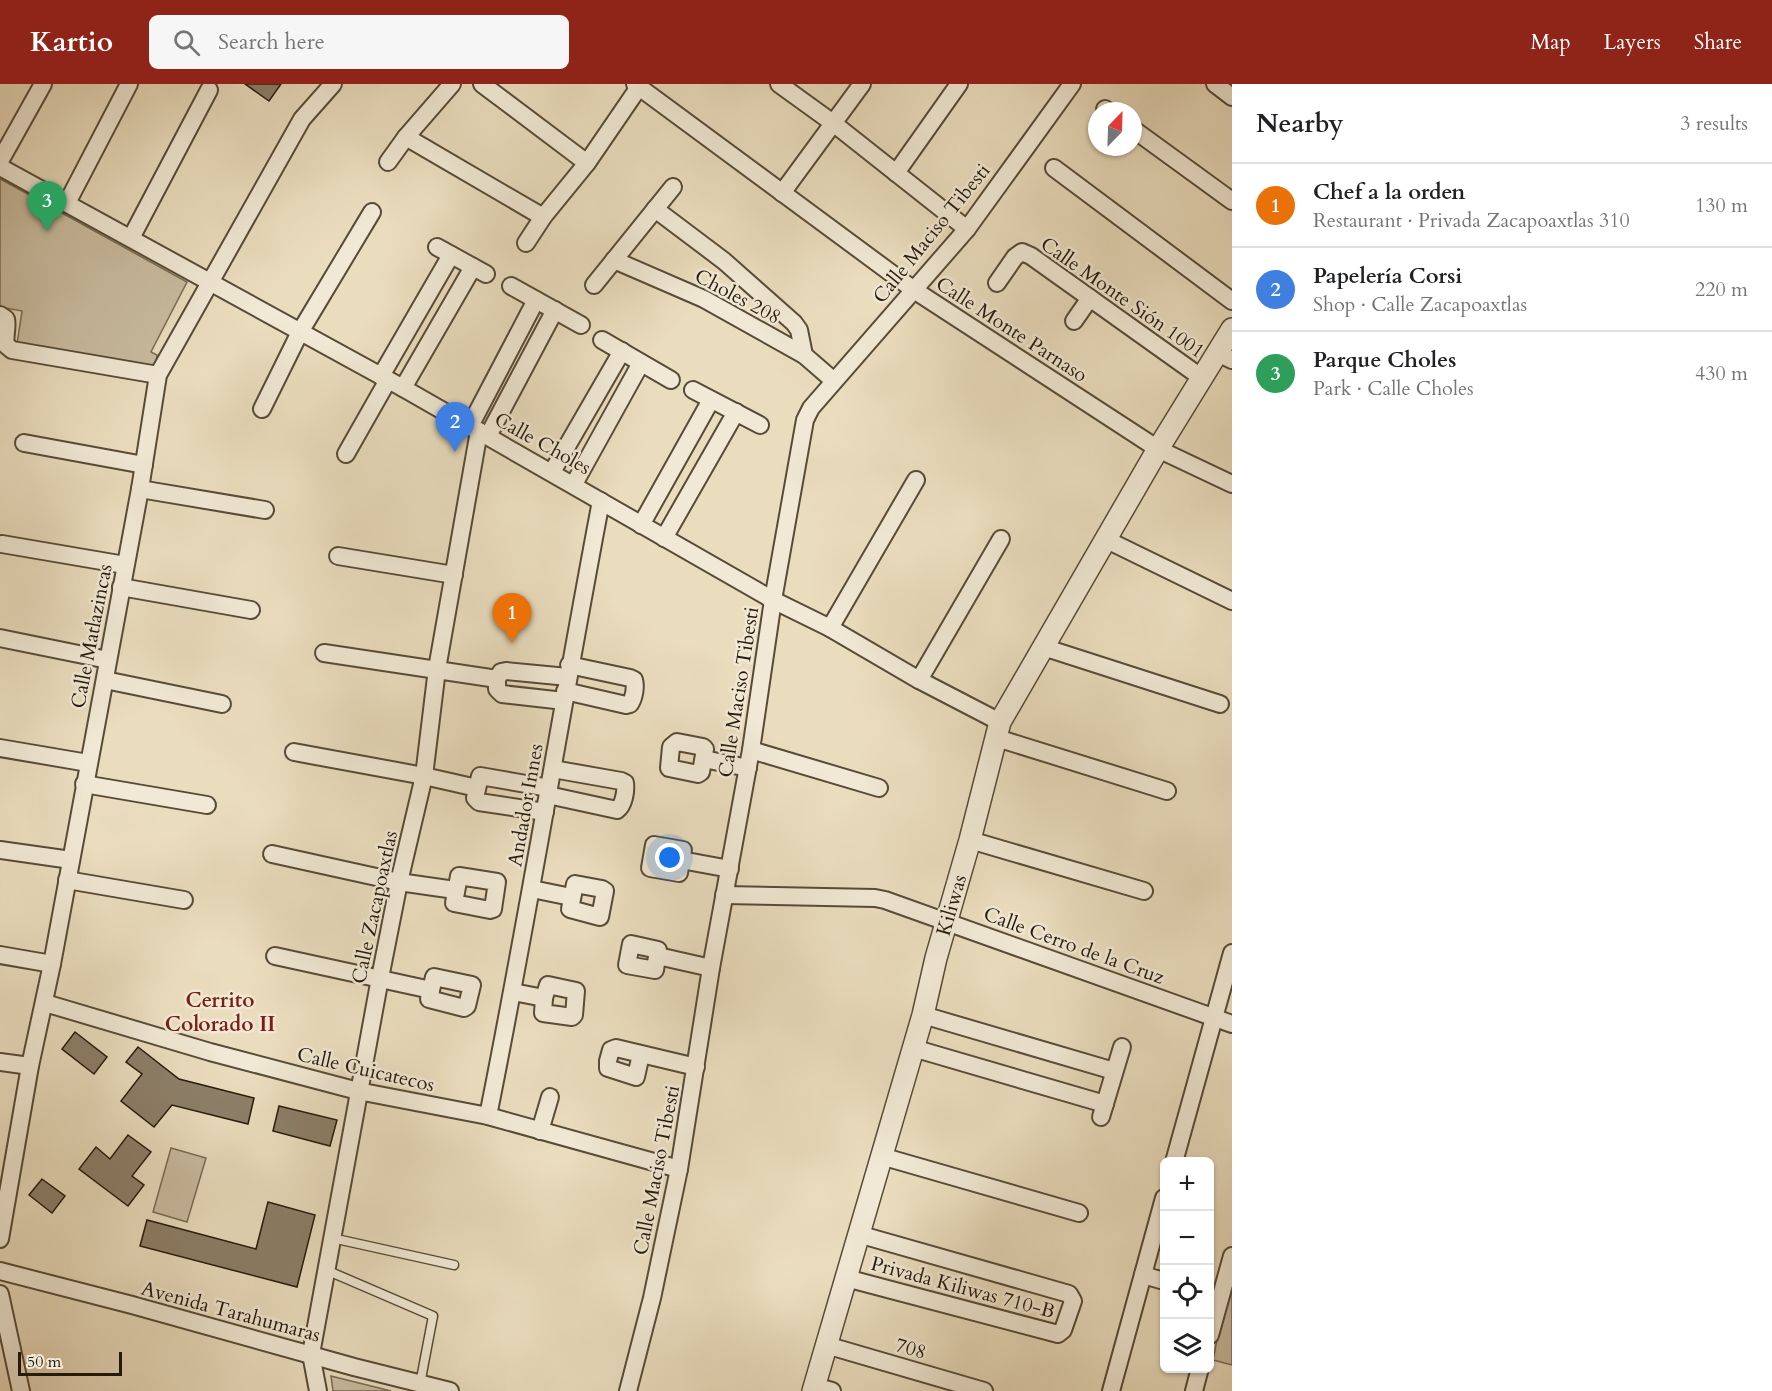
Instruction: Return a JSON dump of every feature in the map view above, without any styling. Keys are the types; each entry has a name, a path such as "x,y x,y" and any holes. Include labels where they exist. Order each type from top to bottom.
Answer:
{"street":[{"path":"0,161 43,84"},
{"path":"67,203 129,84"},
{"name":"Calle Matlazincas","path":"0,1239 7,1161 45,1003 140,489 158,375 302,119 333,84"},
{"path":"388,162 406,137 452,84"},
{"path":"482,84 587,163"},
{"path":"779,84 833,123 967,228"},
{"path":"782,193 862,84"},
{"path":"896,173 959,84"},
{"name":"Calle Maciso Tibesti","path":"627,1391 652,1298 679,1169 711,968 751,750 773,600 806,420 811,408 967,228 1072,84"},
{"path":"1215,84 1232,97"},
{"path":"526,243 543,217 587,163 637,85"},
{"name":"Calle Monte Parnaso","path":"637,85 914,290 1158,449 1232,484"},
{"path":"131,238 209,90"},
{"path":"1142,136 1232,201"},
{"path":"406,137 543,217"},
{"name":"Calle Choles","path":"0,167 391,381 773,600 830,628 999,730 1167,790"},
{"path":"1054,168 1232,301"},
{"path":"594,285 673,187"},
{"path":"655,209 724,261 794,322 799,330 804,355"},
{"path":"262,409 300,332 372,212"},
{"path":"346,454 391,381 480,271 444,251 391,381"},
{"name":"Calle Monte Sión 1001","path":"997,283 1015,257 1022,252 1031,256 1203,378"},
{"name":"Choles 208","path":"614,260 704,299 804,355 834,381"},
{"path":"511,286 581,325"},
{"path":"1074,321 1090,298"},
{"path":"479,431 536,300"},
{"path":"479,431 555,310"},
{"path":"0,315 6,319 6,345 12,350 158,375"},
{"name":"Kiliwas","path":"820,1389 826,1345 923,1015 946,921 999,730 1042,647 1107,540 1158,449 1203,378 1225,357 1232,329"},
{"path":"603,340 671,380"},
{"path":"552,472 622,351"},
{"path":"574,484 641,363"},
{"path":"693,390 760,425"},
{"path":"641,525 711,400"},
{"path":"664,538 736,412"},
{"name":"Calle Zacapoaxtlas","path":"318,1391 311,1354 380,978 399,882 424,776 437,669 479,431"},
{"path":"24,443 144,465"},
{"path":"830,628 916,480"},
{"path":"140,489 265,510"},
{"name":"Andador Innes","path":"488,1116 532,889 601,501"},
{"path":"919,680 1001,539"},
{"path":"1107,540 1232,601"},
{"path":"2,544 125,565"},
{"path":"338,556 454,575"},
{"path":"121,587 250,610"},
{"path":"0,638 108,660"},
{"path":"1042,647 1220,704"},
{"path":"324,652 497,679"},
{"path":"506,671 567,684 502,694 498,689 497,679 501,672 506,671"},
{"path":"105,680 222,704"},
{"path":"0,748 88,763"},
{"path":"751,750 879,788"},
{"path":"294,752 477,788"},
{"path":"704,759 748,768"},
{"path":"545,812 479,802 475,798 479,778 483,776 617,810 622,805 626,787 621,781 553,769"},
{"path":"84,784 207,805"},
{"path":"970,840 1144,891"},
{"path":"0,850 71,860"},
{"path":"272,854 399,882 455,890"},
{"path":"681,860 730,869"},
{"path":"67,880 184,900"},
{"path":"532,889 571,897"},
{"name":"Calle Cerro de la Cruz","path":"724,895 875,898 946,921 1232,1024"},
{"path":"1175,1157 1232,953"},
{"path":"0,955 52,964"},
{"path":"275,956 431,990"},
{"path":"658,956 711,968"},
{"path":"513,992 544,998"},
{"name":"Calle Cuicatecos","path":"45,1003 210,1052 358,1091 488,1116 679,1169"},
{"path":"923,1015 1114,1071"},
{"path":"913,1048 1103,1110 1122,1047"},
{"path":"641,1054 696,1067"},
{"path":"0,1062 30,1066"},
{"path":"540,1131 549,1097"},
{"path":"881,1156 1079,1213"},
{"path":"1111,1391 1160,1211"},
{"name":"Privada Kiliwas 710-B","path":"846,1278 1058,1334 1064,1330 1073,1301 1069,1294 858,1234"},
{"path":"1211,1319 1215,1296 1232,1256"},
{"name":"Avenida Tarahumaras","path":"0,1271 450,1391"},
{"path":"1143,1275 1160,1280"},
{"path":"0,1294 7,1357 21,1391"},
{"name":"708","path":"826,1345 984,1391"},
{"path":"1194,1391 1199,1373"}],"lane":[{"path":"332,1238 454,1264"},
{"path":"326,1270 433,1316 420,1383"}],"shaded area":[{"path":"0,179 187,282 151,352 157,355 155,370 17,344 22,311 0,307"},
{"path":"171,1148 206,1158 187,1222 153,1212"},
{"path":"1232,1276 1232,1365 1214,1360 1225,1298"},
{"path":"331,1376 391,1391 333,1391"}],"building":[{"path":"245,84 281,84 269,101"},
{"path":"75,1032 107,1057 94,1074 62,1049"},
{"path":"138,1047 179,1079 254,1098 248,1124 172,1105 154,1127 121,1101 142,1074 126,1062"},
{"path":"279,1106 337,1120 330,1146 273,1131"},
{"path":"128,1135 151,1152 132,1176 144,1185 128,1206 79,1169 96,1147 110,1159"},
{"path":"42,1179 65,1196 52,1213 29,1195"},
{"path":"268,1202 315,1215 297,1287 140,1246 147,1220 256,1249"}],"place":[{"name":"Parque Choles","path":"47,231"},
{"name":"Papelería Corsi","path":"455,452"},
{"name":"Chef a la orden","path":"512,643"}],"district":[{"name":"Cerrito Colorado II","path":"220,1012"}]}
